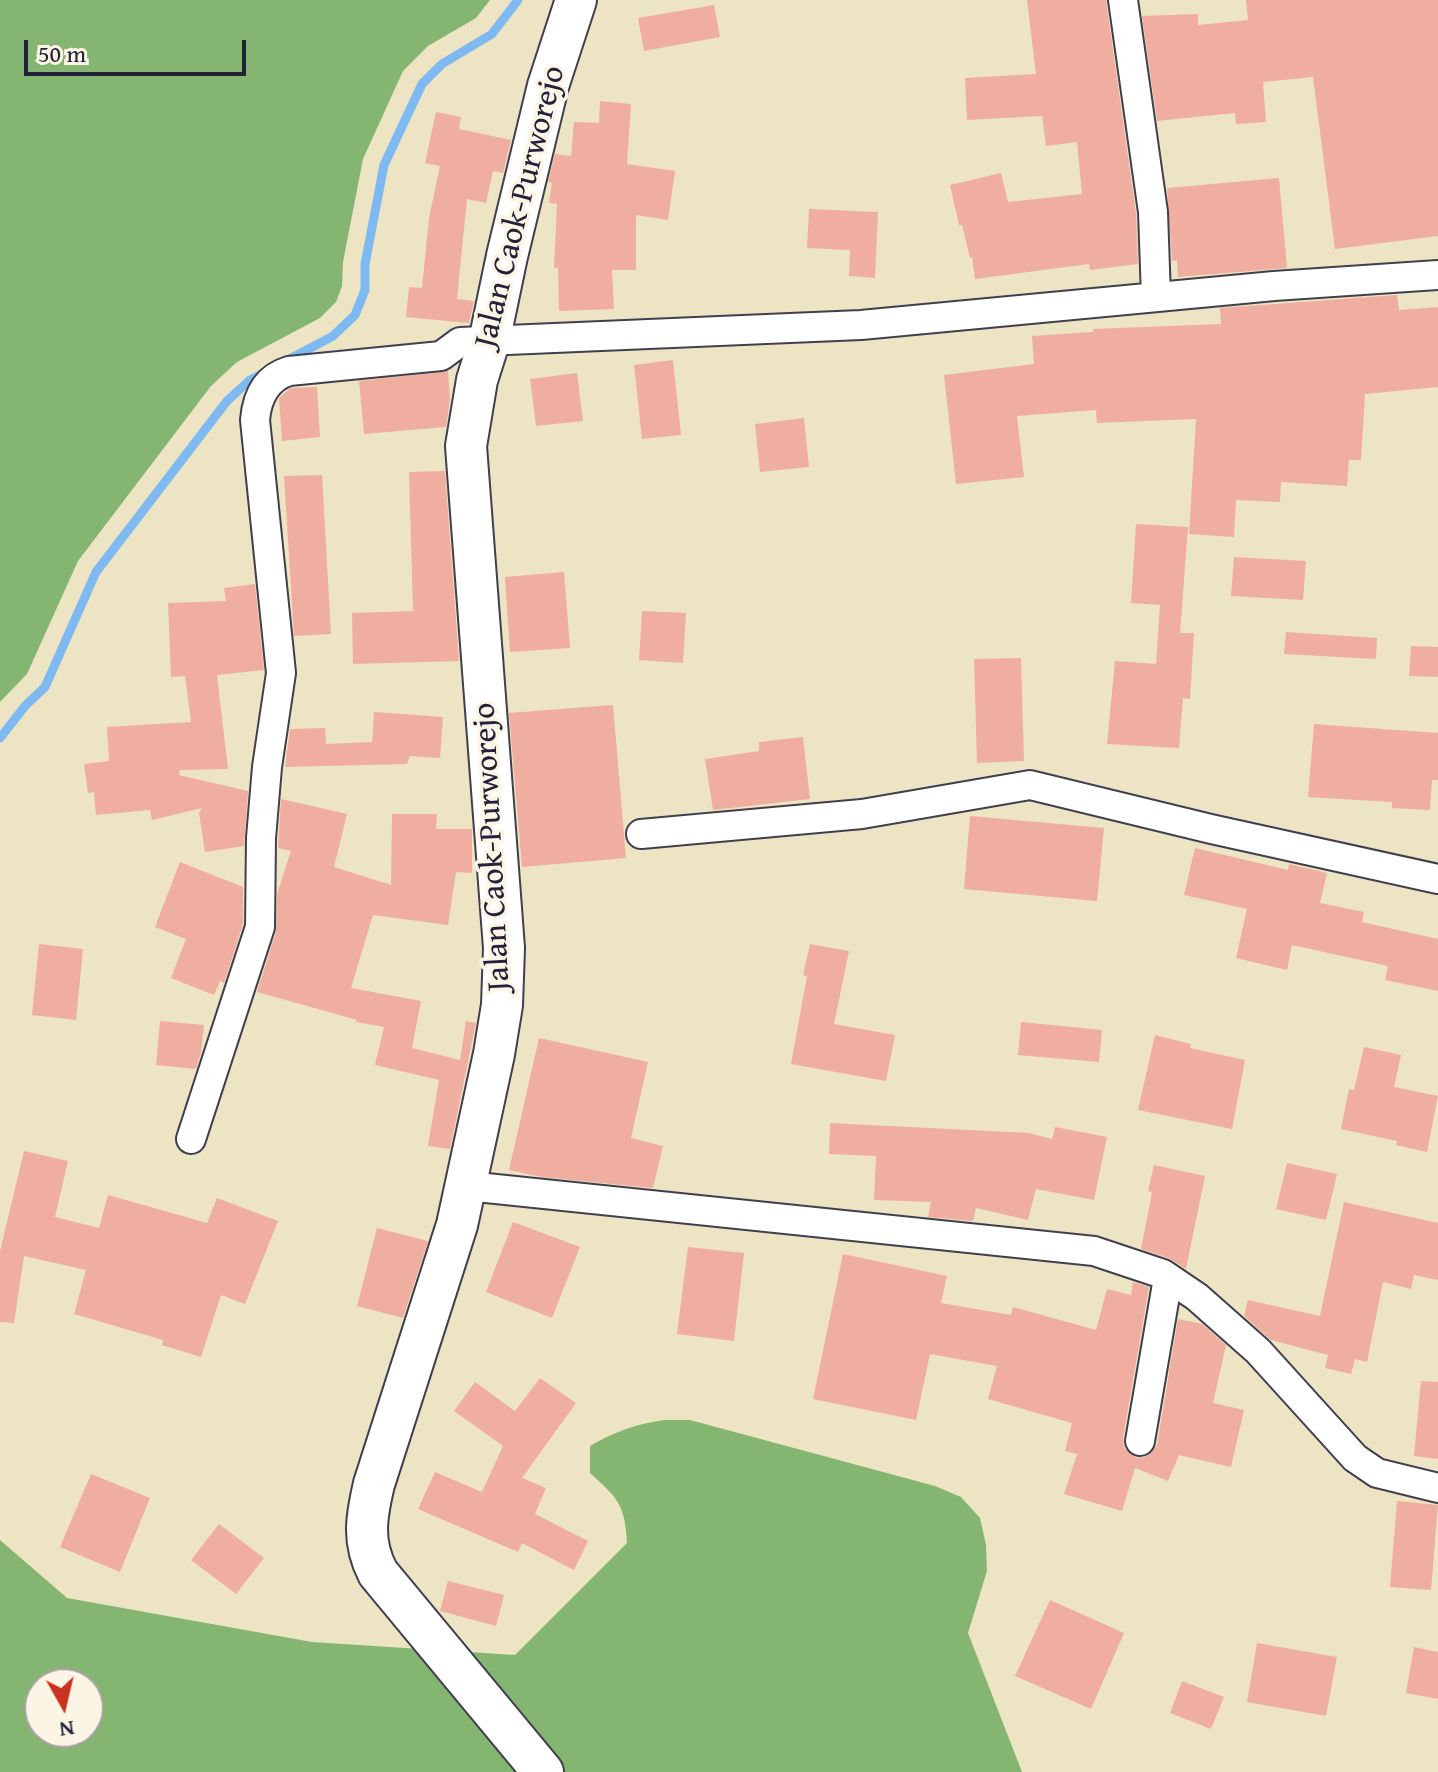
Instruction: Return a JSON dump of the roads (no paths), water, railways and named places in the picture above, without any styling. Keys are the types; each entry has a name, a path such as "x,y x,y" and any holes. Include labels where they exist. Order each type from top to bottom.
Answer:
{"street":[{"name":"Jalan Caok-Purworejo","path":"543,1772 378,1573 368,1553 367,1515 374,1484 457,1225 502,1005 504,948 466,446 477,380 489,342 548,86 576,0"},
{"path":"1123,0 1153,212 1156,297"},
{"path":"191,1139 260,927 261,838 267,767 281,673 255,420 256,407 270,380 289,371 441,356 460,342 861,325 1156,297 1438,275"},
{"path":"641,834 862,814 1030,785 1438,879"},
{"path":"467,1186 1094,1251 1168,1278 1197,1297 1258,1351 1355,1458 1377,1473 1438,1488"},
{"path":"1140,1441 1168,1278"}],"waterway":[{"path":"284,362 333,336 355,315 365,290 365,264 384,165 422,84 442,64 492,34 518,0"},
{"path":"0,738 25,706 45,687 96,572 227,401 250,380 264,373"}]}
